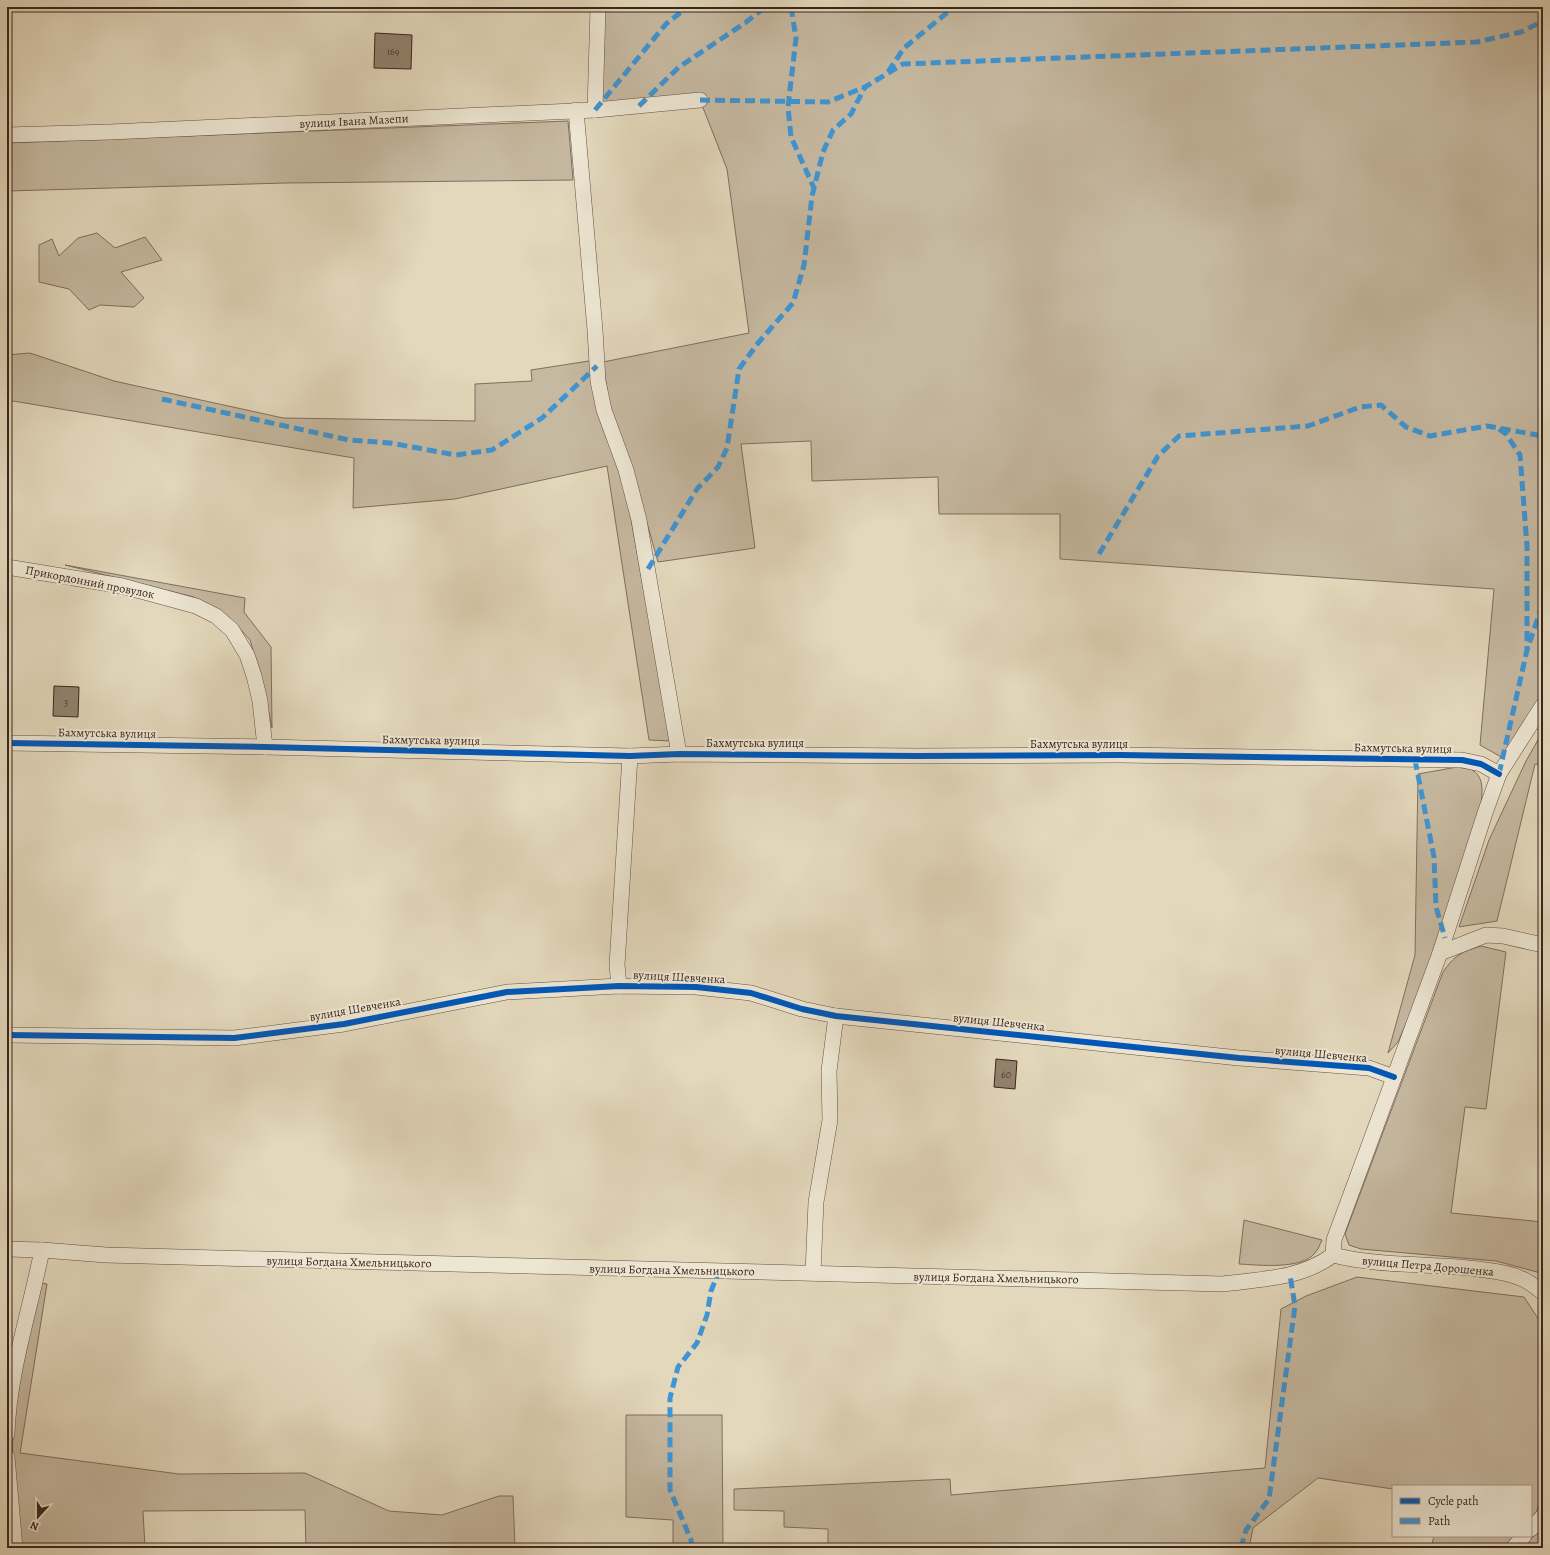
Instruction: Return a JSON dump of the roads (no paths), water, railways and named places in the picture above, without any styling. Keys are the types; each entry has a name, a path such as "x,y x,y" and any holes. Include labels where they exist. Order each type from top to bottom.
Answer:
{"street":[{"path":"595,110 598,7"},
{"name":"вулиця Івана Мазепи","path":"7,135 110,132 595,110 700,100"},
{"path":"576,110 596,330 598,381 604,410 626,470 639,520 679,754"},
{"name":"Прикордонний провулок","path":"7,567 122,586 196,606 216,616 232,630 247,656 260,701 265,747"},
{"path":"1333,1255 1334,1240 1440,952 1499,774 1543,705"},
{"name":"Бахмутська вулиця","path":"7,743 265,747 630,756 679,754 917,756 1120,755 1454,760 1481,764 1499,774"},
{"path":"619,986 617,965 630,756"},
{"path":"1440,952 1486,935 1503,936 1543,945"},
{"name":"вулиця Шевченка","path":"7,1035 234,1038 344,1024 507,992 619,986 696,987 751,993 802,1009 836,1016 1239,1058 1369,1068 1394,1077"},
{"path":"813,1273 816,1202 830,1120 829,1071 836,1016"},
{"name":"вулиця Богдана Хмельницького","path":"7,1249 106,1255 1223,1284 1290,1275 1321,1264 1333,1255"},
{"path":"7,1434 8,1415 16,1365 34,1292 42,1250"},
{"name":"вулиця Петра Дорошенка","path":"1333,1255 1352,1260 1457,1266 1507,1273 1534,1285 1543,1293"},
{"path":"7,1457 15,1548"},
{"path":"1532,1528 1543,1516"},
{"path":"1513,1548 1523,1537"}]}
